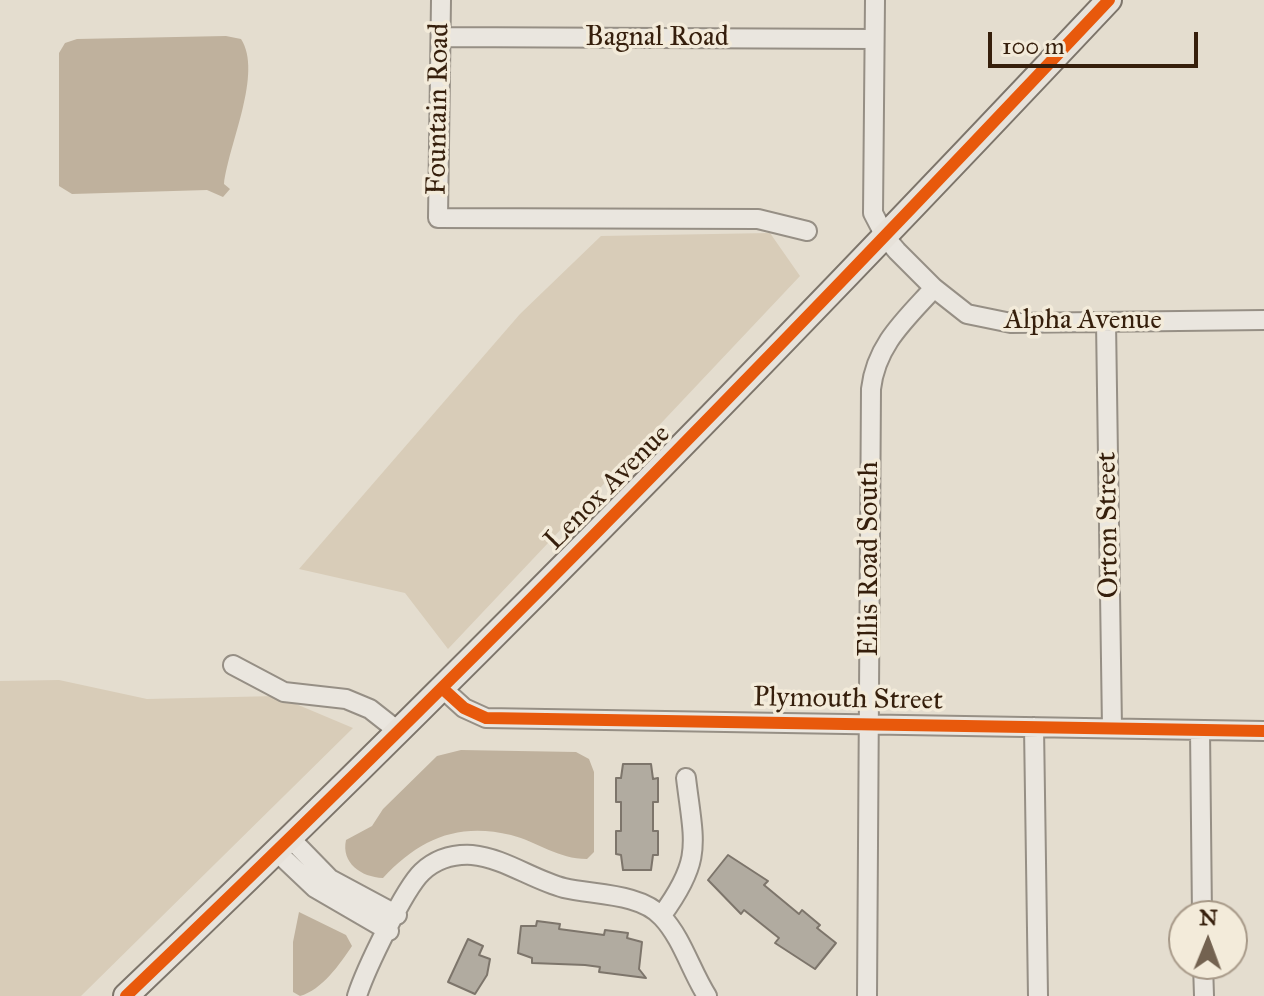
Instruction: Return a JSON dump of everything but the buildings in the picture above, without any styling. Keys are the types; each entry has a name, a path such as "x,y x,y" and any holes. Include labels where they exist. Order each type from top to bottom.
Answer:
{"main road":[{"name":"Lenox Avenue","path":"126,996 284,846 442,688 886,238 1109,0"}],"street":[{"name":"Fountain Road","path":"441,0 438,218 758,219 807,231"},
{"path":"875,0 873,213 886,238"},
{"name":"Bagnal Road","path":"441,37 874,39"},
{"name":"Alpha Avenue","path":"886,238 934,288 967,314 995,321 1264,320"},
{"name":"Ellis Road South","path":"867,996 873,371 885,342 934,288"},
{"name":"Orton Street","path":"1106,322 1112,728"},
{"path":"233,665 284,692 358,704 398,731"},
{"name":"Plymouth Street","path":"442,688 464,708 486,718 1264,731"},
{"path":"1034,727 1038,996"},
{"path":"1200,730 1202,900"},
{"path":"662,915 692,868 694,841 686,778"},
{"path":"284,846 393,923"},
{"path":"357,996 416,880 436,862 454,855 475,855 547,883 624,899 662,915 707,996"}],"shaded area":[{"path":"226,36 241,39 247,53 248,70 243,109 224,184 230,189 223,197 207,190 72,194 59,186 59,53 65,43 77,39"},
{"path":"770,233 800,276 448,649 405,593 299,569 520,314 601,236"},
{"path":"59,680 147,699 277,696 353,728 81,996 0,996 0,681"},
{"path":"461,750 576,752 589,759 594,772 594,852 587,859 577,858 511,835 474,831 441,837 425,844 383,878 367,875 354,867 347,856 346,840 372,826 383,809 437,756"},
{"path":"299,912 346,935 352,946 323,982 300,996 293,992 293,942"}],"cycle path":[{"path":"126,996 377,752 624,505 1109,0"},
{"path":"442,688 464,708 486,718 1264,731"}]}
